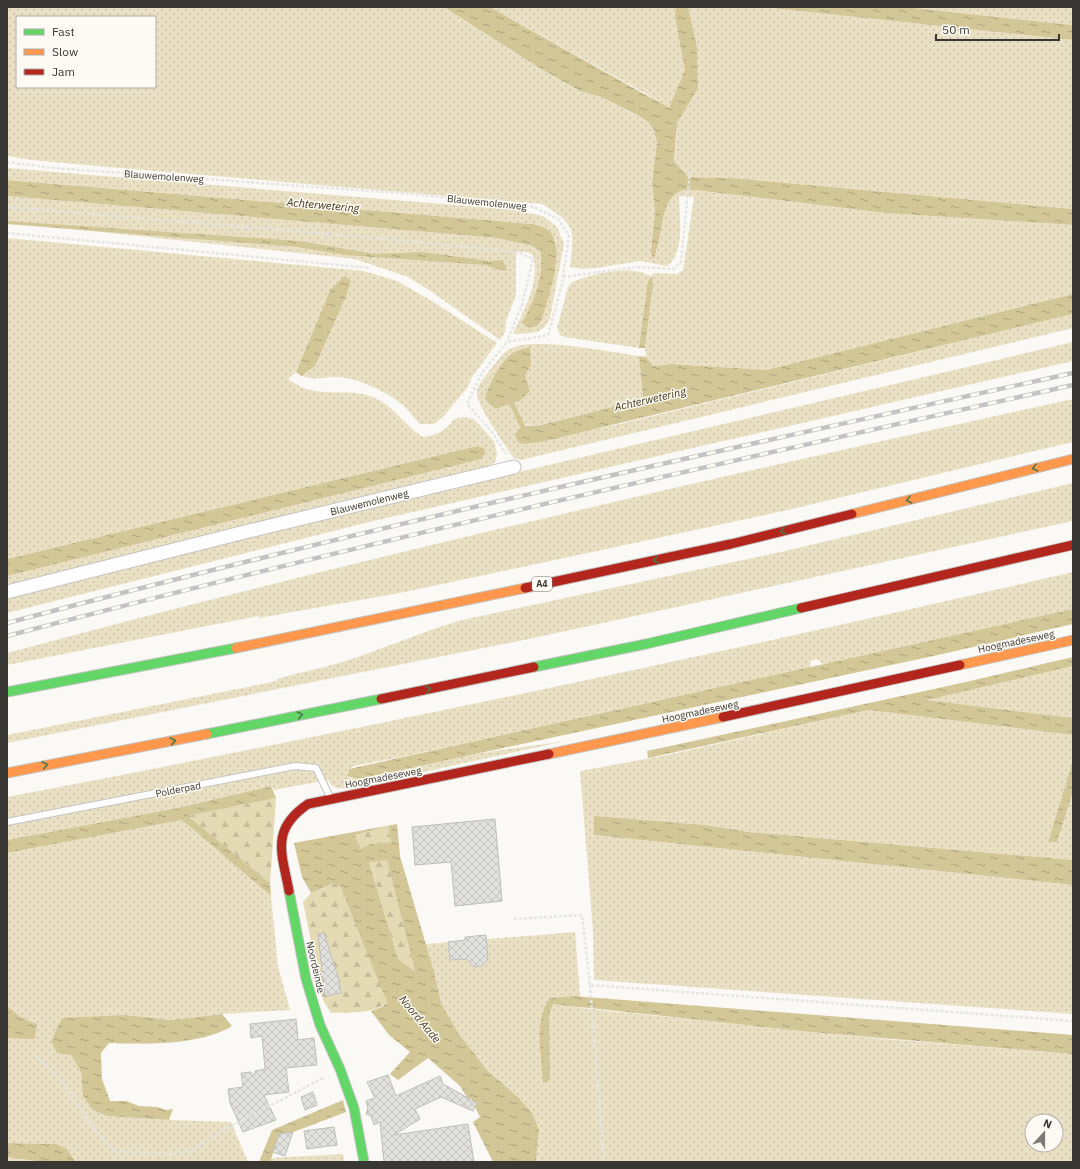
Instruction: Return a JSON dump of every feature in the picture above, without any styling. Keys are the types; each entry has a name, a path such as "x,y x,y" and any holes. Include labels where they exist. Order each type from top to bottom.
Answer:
{"main road":[{"name":"A4","path":"7,692 264,643 731,544 1073,459"},
{"path":"7,773 224,731 646,644 1073,545"},
{"name":"Hoogmadeseweg","path":"331,799 691,724 1073,640"},
{"name":"Noordeinde","path":"331,799 308,804 300,810 284,830 280,845 306,979 320,1025 340,1069 354,1108 364,1162"}],"street":[{"name":"Blauwemolenweg","path":"7,592 245,532 514,467"}],"lane":[{"name":"Polderpad","path":"7,822 296,766 316,768 331,799"}],"path":[{"name":"Blauwemolenweg","path":"7,162 53,168 413,194 534,207 558,218 569,235 563,277 548,335 507,342"},
{"path":"563,277 637,267 673,269 681,262 690,170"},
{"path":"7,207 347,235 517,252 533,259 522,305 507,342 482,373 467,404 492,432 514,467"},
{"path":"7,233 370,268"},
{"path":"514,919 582,915 590,985 604,1162"},
{"path":"590,985 1073,1021"},
{"path":"35,1055 58,1076 93,1127 114,1151 168,1154 191,1151 231,1126 340,1069"}],"shaded area":[{"path":"7,7 444,7 538,67 580,91 601,97 647,121 654,130 657,142 652,183 655,210 651,251 657,252 663,218 669,202 679,191 685,190 885,213 1073,225 1073,294 766,370 671,364 653,366 646,357 645,348 653,285 652,277 639,348 565,337 560,335 557,328 568,287 572,282 586,277 610,272 636,271 652,276 653,273 677,274 683,270 694,197 679,196 679,243 673,260 667,266 640,261 583,269 570,267 572,244 571,229 562,217 542,204 31,160 7,156"},
{"path":"490,7 762,7 1073,40 1073,209 732,178 688,177 674,161 677,132 650,96"},
{"path":"904,7 1073,7 1073,25"},
{"path":"7,168 515,210 543,216 557,227 564,244 550,318 547,324 539,331 513,334 530,295 535,274 532,254 525,252 518,252 516,255 516,295 506,321 505,332 500,340 408,277 355,259 7,222 7,196 497,238 519,242 540,250 541,259 538,287 523,323 551,289 556,263 556,240 533,224 7,180"},
{"path":"7,238 364,271 397,281 432,301 497,343 472,377 467,388 443,417 434,424 420,424 398,401 372,387 344,378 337,377 316,379 301,376 315,366 346,297 351,282 330,290 296,372 288,379 308,390 355,393 371,396 385,404 423,437 441,432 454,419 463,417 474,419 494,441 497,454 495,462 487,467 7,586 7,576 237,518 484,448 477,446 7,559"},
{"path":"1073,314 1073,328 521,460 514,458 491,424 482,408 477,392 483,379 501,356 510,349 520,345 553,344 639,356 643,399 538,426 525,424 523,444 620,424","holes":["520,349 531,365 525,375 530,391 520,401 495,409 509,356"]},
{"path":"1073,342 1073,361 365,523 7,613 7,598 361,509"},
{"path":"1073,399 1073,442 788,510 405,592 259,618 259,616 7,665 7,653 272,584 405,551 805,458"},
{"path":"1073,483 1073,521 529,639 7,743 7,735 277,681 277,679 354,658 458,621 785,551"},
{"path":"1073,572 1073,609 828,668 817,659 811,661 809,671 697,692 420,753 358,765 350,768 347,776 365,779 439,760 566,741 354,787 336,788 330,784 328,780 274,790 271,786 177,808 7,840 7,797 274,745 541,690"},
{"path":"1073,665 1073,718 926,700 1058,669"},
{"path":"869,710 1073,735 1073,760 1048,842 1057,842 1073,792 1073,860 749,832 705,825 594,817 594,835 1073,885 1073,1014 594,980 593,931 580,771 667,755"},
{"path":"182,820 271,896 278,966 290,1010 222,1014 171,1020 149,1018 71,1055 81,1072 83,1096 107,1116 231,1122 248,1162 74,1162 74,1160 56,1144 7,1143 7,1038 35,1038 37,1024 20,1017 7,1005 7,853"},
{"path":"575,932 581,1008 884,1039 1073,1054 1073,1162 536,1162 539,1130 517,1096 488,1071 459,1034 441,1003 426,944"},
{"path":"343,1154 344,1162 270,1162 271,1158"},
{"path":"7,1157 43,1162 7,1162"}],"green space":[{"path":"276,798 270,883 188,816"},
{"path":"388,826 391,842 370,844 360,849 355,835"},
{"path":"387,859 415,971 398,959 369,861"},
{"path":"334,883 340,886 387,1002 375,1009 360,1012 331,1013 323,1000 303,902 311,893"}],"water":[{"path":"444,7 490,7 669,108 685,70 675,16 676,7 688,7 697,48 698,88 677,123 674,161 688,177 732,178 1073,209 1073,225 885,213 685,190 680,191 673,196 668,203 653,259 651,251 655,210 652,183 657,142 654,130 647,121 601,97 580,91 538,67"},
{"path":"762,7 904,7 1073,25 1073,40"},
{"path":"7,180 533,224 545,228 550,232 554,240 556,250 556,262 542,319 537,326 530,328 522,323 531,306 540,278 541,259 540,250 529,245 497,238 7,196"},
{"path":"7,221 300,241 375,254 422,252 490,261 503,260 507,271 486,265 345,255 298,247 7,224"},
{"path":"345,276 351,281 346,297 315,366 301,376 296,372 330,290"},
{"path":"652,276 653,285 645,348 639,348 648,281"},
{"path":"1073,294 1073,314 541,442 523,444 518,442 515,435 519,429 524,426 538,426 643,399 639,356 646,357 653,366 671,364 766,370"},
{"path":"530,347 531,365 525,375 530,391 520,401 495,409 485,399 488,388 506,358 517,351"},
{"path":"477,446 484,448 485,453 481,459 7,576 7,559"},
{"path":"1073,609 1073,624 938,655 358,779 347,776 349,769"},
{"path":"1073,657 1073,666 927,700 1073,718 1073,735 869,710 648,758 647,751 966,682"},
{"path":"1073,760 1073,792 1057,842 1048,842"},
{"path":"271,786 276,798 188,816 270,883 271,896 182,820 7,853 7,840 177,808"},
{"path":"594,816 705,825 749,832 1073,860 1073,885 594,835"},
{"name":"Noord Aade","path":"397,824 400,856 434,972 441,1003 459,1034 488,1071 517,1096 532,1113 539,1130 536,1162 493,1162 473,1122 480,1117 471,1098 468,1099 460,1086 428,1058 398,1080 390,1074 410,1052 389,1035 371,1011 382,1007 387,1002 340,886 334,883 311,893 302,877 294,843","holes":["388,826 391,842 370,844 360,849 355,835","387,860 415,971 398,959 369,862"]},
{"path":"573,996 1073,1035 1073,1054 811,1032 553,1004 549,1014 550,1080 543,1083 540,1051 540,1028 545,1007 550,998"},
{"path":"7,1005 21,1017 37,1024 35,1039 7,1038"},
{"path":"222,1014 232,1026 219,1033 172,1042 139,1044 109,1043 101,1053 102,1079 110,1101 126,1101 139,1106 157,1107 166,1110 173,1109 169,1120 107,1116 93,1110 83,1096 81,1072 71,1055 57,1053 51,1041 62,1018 124,1015 171,1020"},
{"path":"343,1100 346,1112 283,1136 277,1142 270,1162 259,1162 272,1130"},
{"path":"7,1143 56,1144 67,1149 74,1162 43,1162 7,1157"}],"building":[{"path":"495,819 502,901 455,906 451,862 415,865 412,827"},
{"path":"324,933 339,980 341,993 325,996 318,934"},
{"path":"486,935 488,959 482,966 474,967 467,959 450,960 448,942 465,940 465,937"},
{"path":"296,1019 298,1040 314,1038 317,1065 286,1068 289,1092 264,1095 276,1120 243,1132 230,1103 228,1089 243,1087 241,1073 251,1072 255,1076 255,1071 265,1069 262,1036 251,1038 250,1024"},
{"path":"388,1075 396,1096 440,1076 443,1084 477,1103 473,1111 441,1097 415,1109 420,1119 394,1135 468,1124 474,1162 384,1162 380,1122 374,1125 371,1116 366,1114 368,1108 366,1101 375,1098 367,1082"},
{"path":"313,1092 317,1105 305,1110 301,1097"},
{"path":"334,1127 337,1145 307,1149 304,1131"},
{"path":"293,1132 285,1156 273,1152 279,1134"}],"waterway":[{"name":"Achterwetering","path":"509,398 525,431"}],"railway":[{"path":"7,623 140,588 406,523 1073,373"},
{"path":"7,636 272,569 539,505 1073,385"}],"traffic: fast":[{"path":"534,667 646,644 801,608"},
{"path":"7,692 236,648"},
{"path":"207,734 381,699"},
{"path":"289,891 306,979 320,1025 340,1069 354,1108 364,1162"}],"traffic: slow":[{"path":"852,514 1073,459"},
{"path":"236,648 525,588"},
{"path":"960,665 1073,640"},
{"path":"549,754 723,717"},
{"path":"7,773 207,734"}],"traffic: jam":[{"path":"525,588 731,544 852,514"},
{"path":"801,608 1073,545"},
{"path":"723,717 960,665"},
{"path":"381,699 534,667"},
{"path":"289,891 282,854 283,833 288,823 308,804 549,754"}]}
